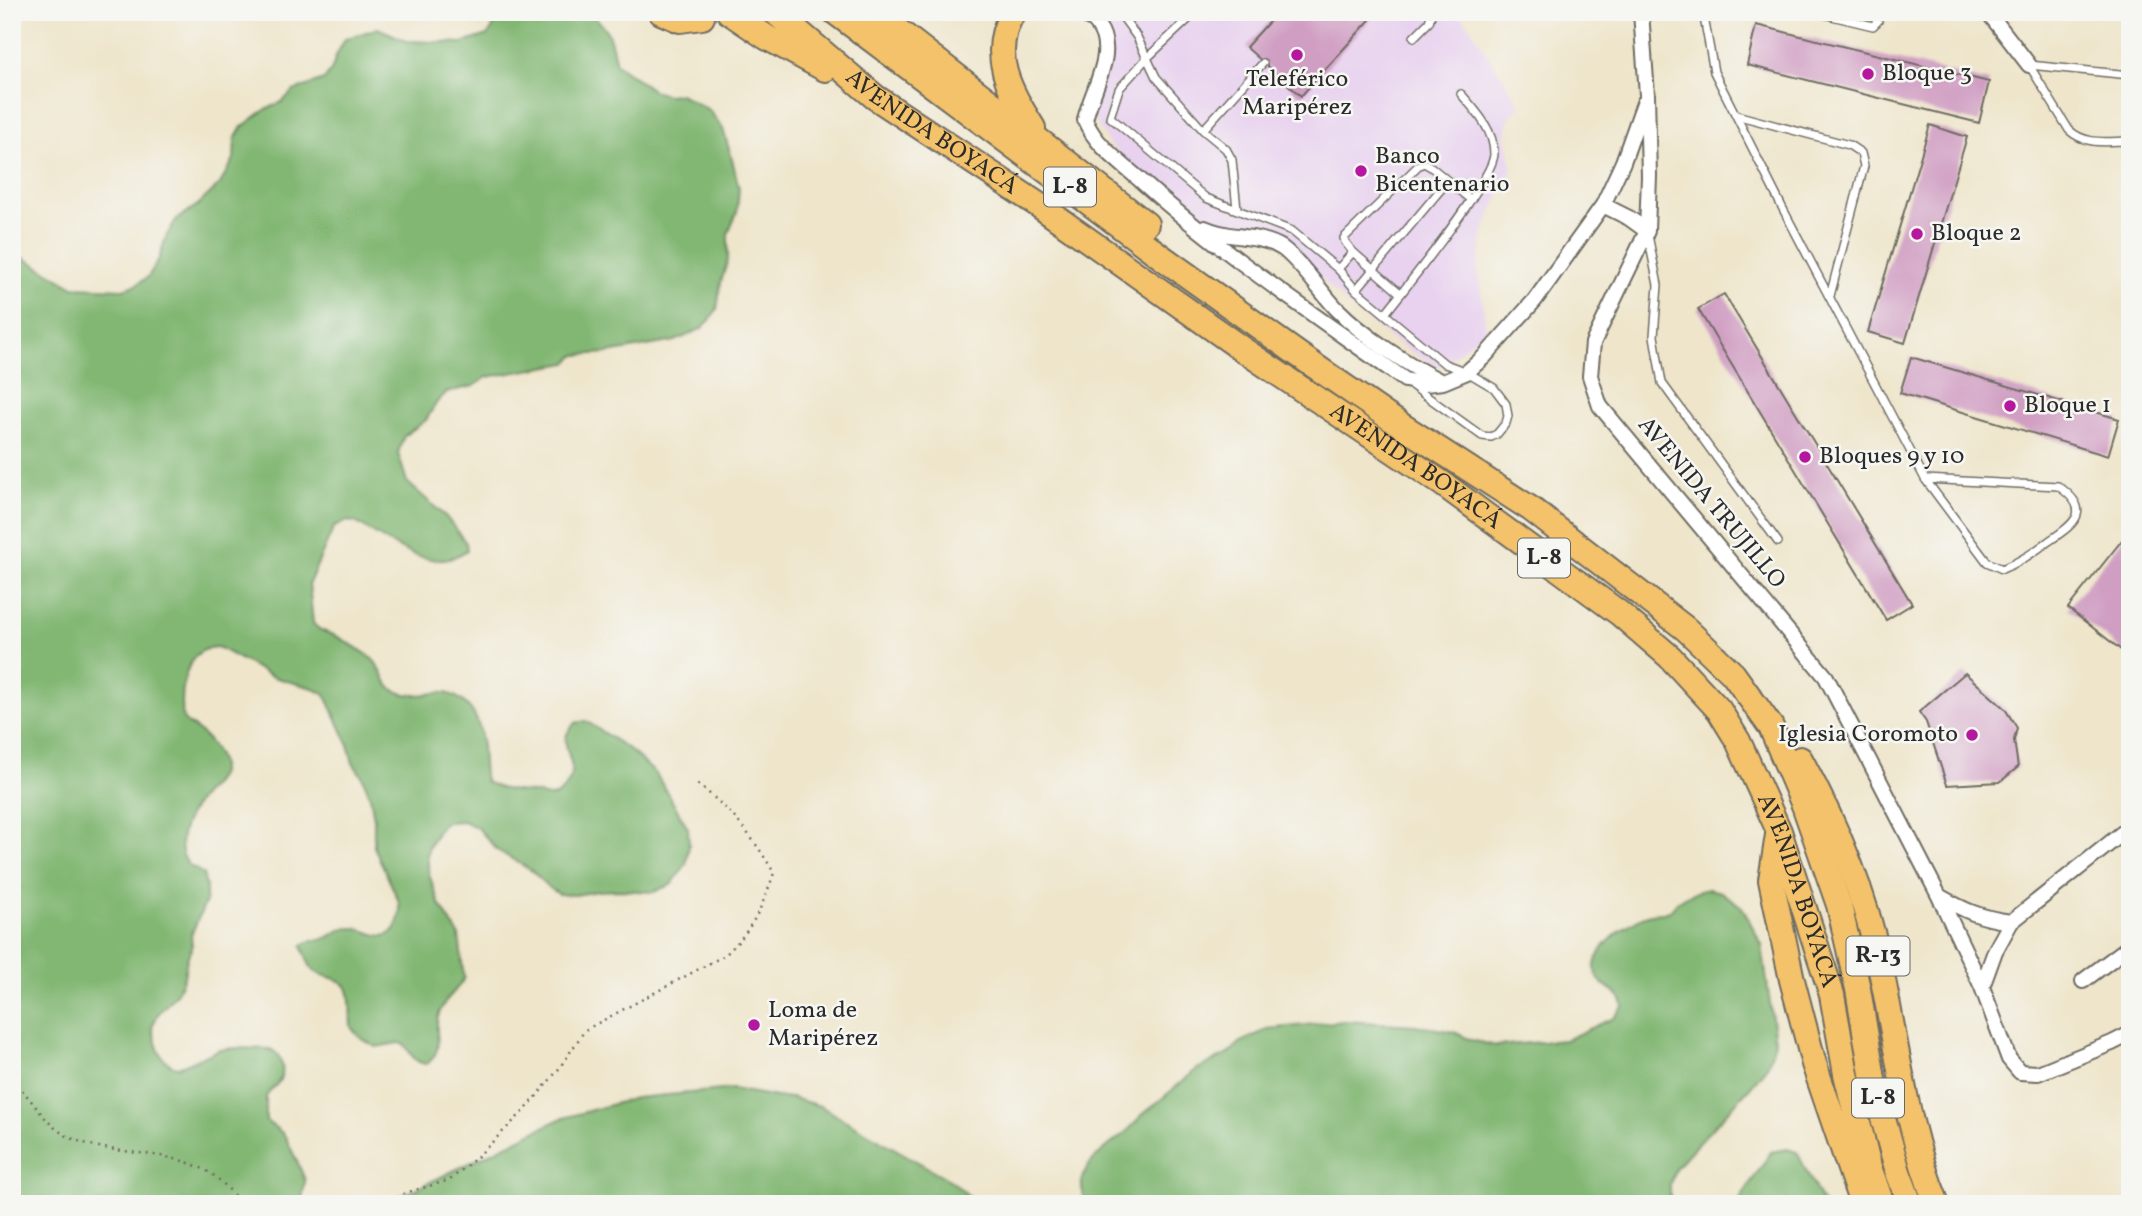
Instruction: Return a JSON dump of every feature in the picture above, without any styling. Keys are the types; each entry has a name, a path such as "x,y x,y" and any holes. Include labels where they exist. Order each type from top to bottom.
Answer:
{"highway":[{"path":"661,12 680,20 702,17"},
{"path":"729,12 766,37 875,97"},
{"name":"AVENIDA BOYACÁ","path":"775,12 875,97 1037,204 1242,349 1443,484 1619,613 1670,657 1719,710 1738,741 1779,831 1832,995 1846,1074 1869,1167 1882,1204"},
{"name":"AVENIDA BOYACÁ","path":"835,12 1163,258 1387,416 1531,509 1686,629 1733,674 1771,727 1804,805 1839,905 1858,989 1874,1085 1910,1204"},
{"path":"874,12 1241,296 1306,360"},
{"path":"1013,12 1004,38 1004,74 1012,94 1041,140"},
{"name":"R-13","path":"1771,727 1800,759 1858,883 1879,959 1922,1166 1937,1204"},
{"path":"1779,831 1771,880 1792,980 1814,1064 1862,1204"}],"street":[{"path":"1081,12 1098,25 1107,52 1085,120 1097,142 1184,219 1405,380 1425,384 1443,382 1467,372 1535,300 1602,205 1623,162 1647,95"},
{"name":"AVENIDA TRUJILLO","path":"1641,12 1647,95 1647,231 1593,343 1590,376 1600,406 1826,677 1939,896 1982,987 2009,1059 2020,1072 2038,1073 2130,1034"},
{"path":"1988,12 2029,65"},
{"path":"1602,205 1629,218 1647,231"},
{"path":"1184,219 1216,233 1262,239 1285,250 1339,311 1379,344 1422,372 1443,382"},
{"path":"1982,987 1995,951 2011,922 2130,827"},
{"path":"1939,896 1965,911 2011,922"},
{"path":"2083,981 2130,946"}],"lane":[{"path":"1119,12 1137,37 1156,77 1203,130 1226,149 1232,160 1237,209"},
{"path":"1196,12 1146,59 1119,89 1110,117 1206,198 1292,232 1338,269 1356,290 1445,364 1467,372 1494,388 1506,404 1506,424 1491,437 1482,436 1405,380"},
{"path":"1414,37 1429,22 1432,12"},
{"path":"1703,12 1714,72 1736,115 1925,479 1987,562 2002,569 2019,562 2074,524 2078,513 2073,497 2058,486 1925,479"},
{"path":"1815,12 1873,26 1878,21 1873,12"},
{"path":"1203,130 1263,62"},
{"path":"2029,65 2130,75"},
{"path":"2029,65 2069,130 2078,138 2090,141 2130,141"},
{"path":"1385,314 1471,200 1492,164 1494,154 1491,134 1478,113 1461,94"},
{"path":"1736,115 1849,145 1861,153 1864,166 1830,297"},
{"path":"1401,294 1353,252 1344,238 1424,163 1471,200"},
{"path":"1356,290 1447,182"},
{"path":"1647,231 1658,285 1654,336 1662,383 1778,542"},
{"path":"1338,269 1353,252"}],"path":[{"path":"385,1204 405,1193 450,1180 476,1158 527,1108 558,1070 585,1030 725,955 742,939 763,905 774,873 761,850 734,816 697,784"},
{"path":"12,1080 24,1090 50,1123 67,1136 97,1147 169,1158 200,1167 215,1176 241,1204"}],"shaded area":[{"path":"1096,12 1457,12 1470,27 1520,105 1509,118 1506,134 1512,167 1486,224 1478,267 1486,329 1445,364 1438,366 1387,336 1347,304 1284,242 1218,230 1195,219 1110,145 1092,116 1109,61 1111,42 1109,29"}],"green space":[{"path":"499,12 589,12 608,35 616,64 654,91 667,95 680,94 709,110 723,129 739,188 737,212 728,234 728,260 717,309 701,329 675,341 608,353 576,355 567,363 487,377 474,386 447,392 426,420 404,436 398,453 407,482 446,517 466,543 467,550 439,560 424,558 395,546 355,522 347,521 334,527 309,583 313,623 371,657 394,690 409,695 445,693 466,704 473,712 480,730 485,781 497,787 547,797 558,795 572,774 566,745 567,735 575,723 586,721 631,751 656,774 688,828 686,864 672,884 654,892 619,890 559,894 532,871 497,850 478,828 464,821 446,822 440,827 429,847 429,874 439,903 459,935 464,979 440,1012 437,1024 438,1047 427,1064 416,1060 404,1044 376,1047 358,1036 351,1026 350,999 346,986 314,971 302,946 349,928 376,935 388,935 397,924 400,910 398,900 374,847 374,818 370,796 362,776 353,763 348,744 324,694 313,688 273,677 218,647 208,648 193,659 189,666 182,695 184,720 207,739 221,765 216,780 190,815 181,841 184,857 189,865 203,874 206,901 191,935 192,947 184,977 176,994 158,1014 152,1027 162,1057 166,1062 178,1067 219,1050 234,1048 270,1049 278,1055 282,1075 266,1097 266,1121 284,1135 302,1173 305,1181 302,1204 12,1204 12,251 74,287 123,289 136,285 148,277 176,220 199,204 220,184 234,159 235,139 242,127 263,111 282,102 293,91 324,80 332,69 345,39 378,28 407,41 463,43 488,35"},
{"path":"1709,889 1721,892 1742,907 1762,945 1775,1041 1768,1065 1676,1167 1670,1184 1670,1204 1083,1204 1082,1181 1091,1162 1197,1069 1228,1054 1241,1042 1268,1029 1344,1021 1415,1025 1454,1032 1471,1040 1496,1046 1565,1040 1614,1018 1623,1006 1619,996 1602,983 1596,974 1598,956 1613,937 1643,917 1667,912 1685,896"},
{"path":"733,1089 792,1098 820,1106 953,1182 978,1204 385,1204 560,1119 635,1098"},
{"path":"1787,1149 1797,1152 1823,1204 1737,1204 1771,1152"}],"building":[{"name":"Teleférico Maripérez","path":"1278,12 1377,12 1301,96 1246,47"},
{"name":"Bloque 3","path":"1756,25 1989,82 1979,123 1747,65"},
{"name":"Bloque 2","path":"1930,125 1967,137 1905,343 1868,332"},
{"name":"Bloques 9 y 10","path":"1724,294 1912,604 1886,620 1698,309"},
{"name":"Bloque 1","path":"1911,357 2119,419 2108,456 1900,393"},
{"path":"2130,530 2130,657 2068,608"},
{"path":"1965,673 2005,709 2017,728 2014,740 2018,767 2000,782 1947,785 1926,722 1919,712"}],"place":[{"name":"Teleférico Maripérez","path":"1297,55"},
{"name":"Bloque 3","path":"1868,74"},
{"name":"Banco Bicentenario","path":"1361,171"},
{"name":"Bloque 2","path":"1917,234"},
{"name":"Bloque 1","path":"2010,406"},
{"name":"Bloques 9 y 10","path":"1805,457"},
{"name":"Iglesia Coromoto","path":"1972,735"},
{"name":"Loma de Maripérez","path":"754,1025"}]}
